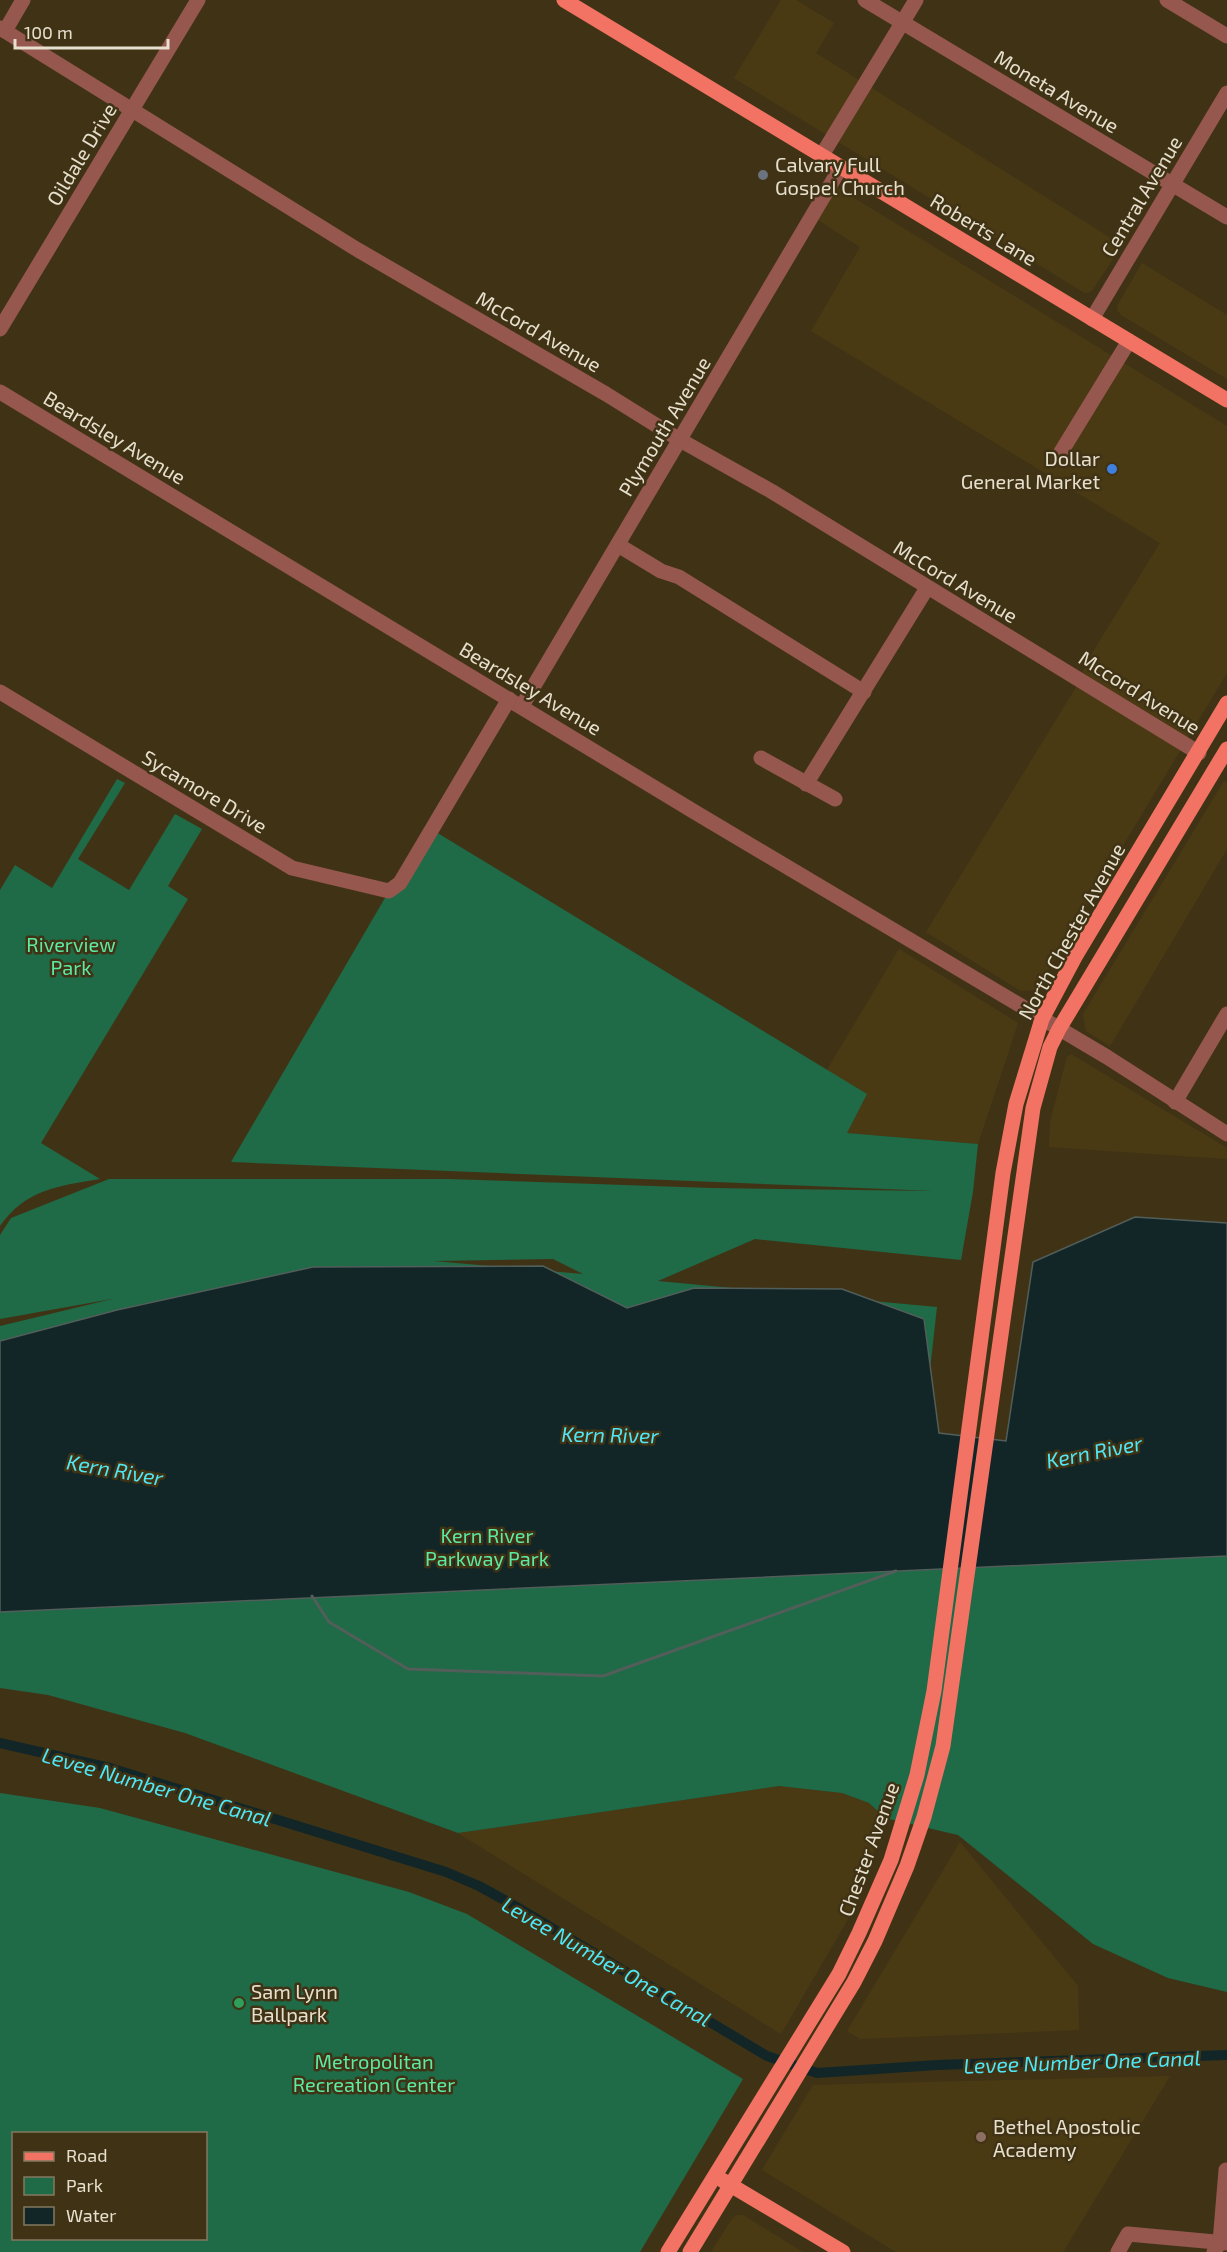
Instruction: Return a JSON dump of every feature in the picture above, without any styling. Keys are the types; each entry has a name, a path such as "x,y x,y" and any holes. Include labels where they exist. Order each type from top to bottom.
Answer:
{"main road":[{"name":"Roberts Lane","path":"564,0 1227,400"},
{"name":"North Chester Avenue","path":"970,1412 990,1283 1003,1173 1016,1104 1042,1019 1076,957 1227,703"},
{"path":"1217,720 1213,752 1215,757 1225,758"},
{"path":"1193,807 1200,774 1199,753"},
{"name":"North Chester Avenue","path":"987,1429 1033,1108 1050,1047 1193,807 1225,758"},
{"name":"Chester Avenue","path":"668,2252 839,1974 891,1860 917,1776 934,1692 938,1646 970,1412"},
{"name":"Chester Avenue","path":"690,2252 854,1983 890,1908 907,1866 924,1817 943,1746 987,1429"},
{"path":"715,2175 843,2252"}],"street":[{"path":"3,29 23,0"},
{"name":"Oildale Drive","path":"0,329 198,0"},
{"name":"Moneta Avenue","path":"865,0 1227,217"},
{"path":"822,155 916,0"},
{"path":"1167,0 1227,36"},
{"name":"McCord Avenue","path":"3,29 358,250 596,388 680,441 771,491 1059,667"},
{"name":"Central Avenue","path":"1092,319 1227,93"},
{"name":"Plymouth Avenue","path":"400,883 618,545 841,166"},
{"path":"1061,452 1129,341"},
{"name":"Beardsley Avenue","path":"0,392 1107,1057 1227,1134"},
{"path":"618,545 661,572 679,577 864,692"},
{"path":"806,784 927,588"},
{"name":"Mccord Avenue","path":"1059,667 1199,753"},
{"name":"Sycamore Drive","path":"0,692 292,868 389,891 400,883"},
{"path":"761,758 835,799"},
{"path":"1175,1102 1227,1014"},
{"path":"1118,2252 1128,2234 1220,2246 1226,2170"}],"shaded area":[{"path":"781,0 796,0 834,23 816,53 1122,245 1094,288 1085,293 734,78"},
{"path":"828,182 1227,426 1227,673 1036,990 1021,991 926,932 1075,689 1089,658 1160,543 811,331 860,247 809,214"},
{"path":"1142,263 1227,315 1227,379 1121,315 1118,311 1117,306"},
{"path":"1224,781 1227,783 1227,849 1110,1046 1086,1031 1083,1014"},
{"path":"899,949 1018,1023 978,1144 846,1133 827,1070"},
{"path":"1071,1054 1227,1148 1227,1159 1049,1147 1050,1122 1067,1057"},
{"path":"779,1786 842,1793 869,1803 885,1818 858,1902 781,2034 458,1833"},
{"path":"960,1842 1078,1986 1079,2030 860,2039 847,2031"},
{"name":"Bethel Apostolic Academy","path":"1170,2076 1063,2252 896,2252 762,2170 813,2085"},
{"path":"736,2215 743,2215 803,2252 711,2252"}],"green space":[{"name":"Riverview Park","path":"117,779 125,783 78,859 129,890 175,814 202,829 168,886 188,899 41,1143 100,1179 44,1191 21,1204 0,1226 0,890 15,865 52,888"},
{"name":"Kern River Parkway Park","path":"431,829 867,1094 847,1133 978,1144 973,1192 961,1260 755,1239 658,1281 937,1307 922,1441 1022,1450 1227,1245 1227,1992 1168,1978 1093,1944 958,1835 885,1818 869,1803 842,1793 779,1786 458,1833 185,1733 48,1695 0,1688 0,1326 112,1299 0,1319 0,1235 11,1218 109,1179 448,1179 712,1188 934,1191 231,1162 389,891","holes":["553,1259 583,1274 434,1261"]},
{"name":"Metropolitan Recreation Center","path":"0,1793 100,1808 409,1892 467,1914 743,2079 640,2252 0,2252"}],"water":[{"name":"Kern River","path":"1135,1217 1227,1223 1227,1556 0,1612 0,1341 117,1310 313,1267 543,1266 627,1308 694,1288 842,1289 924,1319 939,1433 1006,1441 1033,1262"}],"waterway":[{"path":"312,1596 329,1622 408,1669 603,1676 896,1571"},
{"name":"Levee Number One Canal","path":"0,1743 110,1768 446,1872 510,1903 767,2056 817,2073 937,2065 1227,2055"}],"place":[{"name":"Calvary Full Gospel Church","path":"763,175"},
{"name":"Dollar General Market","path":"1112,469"},
{"name":"Sam Lynn Ballpark","path":"239,2003"},
{"name":"Bethel Apostolic Academy","path":"981,2137"}]}
